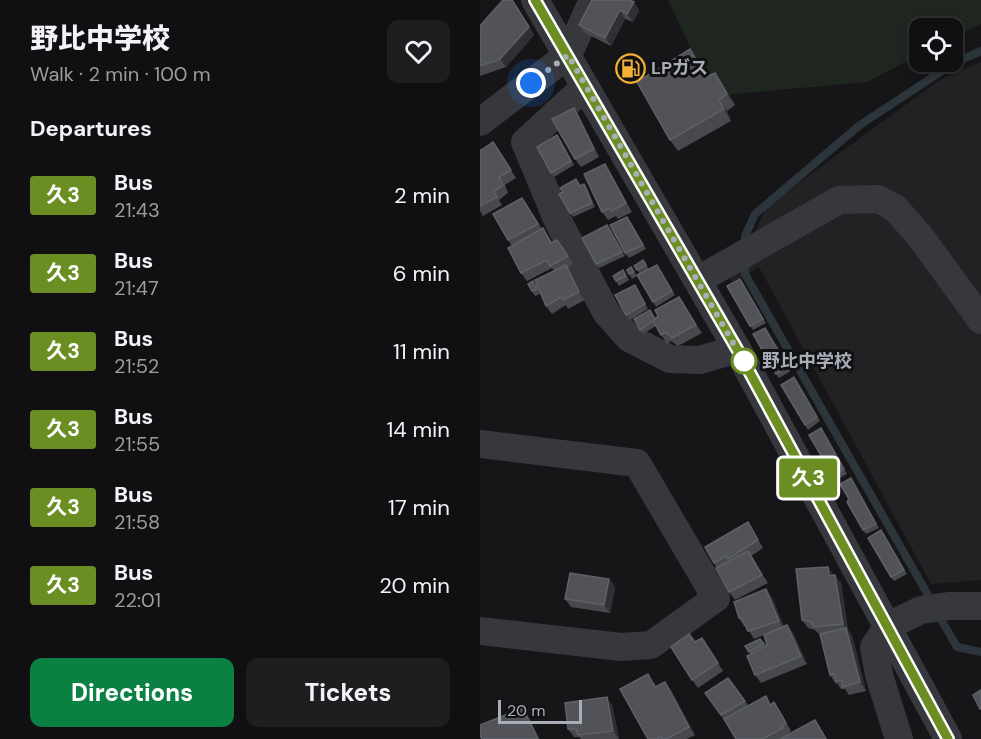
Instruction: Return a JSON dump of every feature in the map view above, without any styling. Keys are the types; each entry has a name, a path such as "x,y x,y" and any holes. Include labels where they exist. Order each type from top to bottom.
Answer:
{"street":[{"path":"535,0 699,280 948,739"},
{"path":"480,122 568,55 593,0"},
{"path":"585,87 525,142 557,219 606,312 629,338 670,359 700,360 737,349"},
{"path":"699,280 839,200 878,199 895,208 919,235 981,320"},
{"path":"480,444 637,463 717,598 651,645 621,647 480,631"},
{"path":"899,739 879,675 874,647 888,626 935,608 981,606"}],"shaded area":[{"path":"668,0 981,0 981,24 963,33 963,18 909,18 909,60 867,82 713,96"},
{"path":"981,62 981,580 931,584 759,267 732,282 718,256 754,234 767,206 941,79 963,72 963,70"}],"building":[{"path":"503,0 512,0 529,27 500,59 480,66 480,26"},
{"path":"592,0 630,0 634,2 627,14 620,10 605,38 579,25"},
{"path":"690,49 706,77 715,73 727,94 719,100 724,109 670,140 637,82"},
{"path":"574,108 594,149 575,159 552,119"},
{"path":"557,135 571,161 551,173 537,147"},
{"path":"493,142 511,170 499,177 503,185 494,192 497,197 480,206 480,151"},
{"path":"605,164 626,203 612,211 610,208 602,212 584,174"},
{"path":"576,179 580,186 584,184 592,203 570,213 559,194 563,192 560,188"},
{"path":"522,198 538,224 508,240 493,214"},
{"path":"627,217 643,245 625,253 610,225"},
{"path":"607,225 622,252 596,264 582,238"},
{"path":"543,228 551,243 557,240 568,256 550,266 547,260 521,273 508,248"},
{"path":"643,260 646,265 637,270 634,266"},
{"path":"566,265 579,292 563,300 561,297 546,306 535,280"},
{"path":"657,265 672,291 653,302 637,275"},
{"path":"631,267 634,272 629,274 627,270"},
{"path":"623,270 626,276 616,281 613,276"},
{"path":"740,279 763,319 750,326 727,286"},
{"path":"533,281 537,289 532,291 528,284"},
{"path":"635,285 645,304 626,315 615,295"},
{"path":"679,297 696,325 672,338 666,332 661,335 653,321 658,316 655,310"},
{"path":"650,310 655,319 640,330 634,319"},
{"path":"765,328 788,367 776,374 753,334"},
{"path":"794,377 817,417 805,425 781,385"},
{"path":"821,428 844,469 833,476 809,435"},
{"path":"851,478 876,524 863,530 840,484"},
{"path":"748,522 758,540 728,559 726,556 714,563 705,547"},
{"path":"881,530 904,570 891,577 868,538"},
{"path":"748,551 762,575 729,592 716,568"},
{"path":"828,567 829,576 835,575 843,624 814,627 811,622 802,620 796,569"},
{"path":"570,573 609,579 604,605 565,599"},
{"path":"766,589 779,621 748,631 741,617 739,618 734,602"},
{"path":"787,625 801,656 755,675 747,656 767,645 764,635"},
{"path":"846,628 860,682 843,687 841,680 836,681 834,674 830,675 820,634"},
{"path":"689,634 695,642 702,638 718,663 692,680 671,647"},
{"path":"760,639 764,644 749,652 745,646"},
{"path":"648,674 655,687 665,682 689,727 667,739 661,737 648,739 620,689"},
{"path":"728,678 745,701 721,715 705,693"},
{"path":"981,690 981,708 980,709 973,695"},
{"path":"766,696 770,705 774,702 786,723 782,726 783,728 763,739 736,739 724,719"},
{"path":"607,697 613,731 578,735 576,729 568,729 565,703"},
{"path":"523,708 538,739 482,739 480,725"},
{"path":"815,720 826,739 780,739"}],"waterway":[{"path":"745,247 745,236 755,214 860,125 954,63 981,51"},
{"path":"745,260 745,274 932,602"},
{"path":"938,614 957,647 981,652"}],"bus line":[{"name":"久3","path":"535,0 699,280 948,739"}],"place":[{"name":"LPガス","path":"630,68"},
{"name":"野比中学校","path":"744,361"}],"route":[{"path":"531,83 568,55 748,369 744,361"}]}
